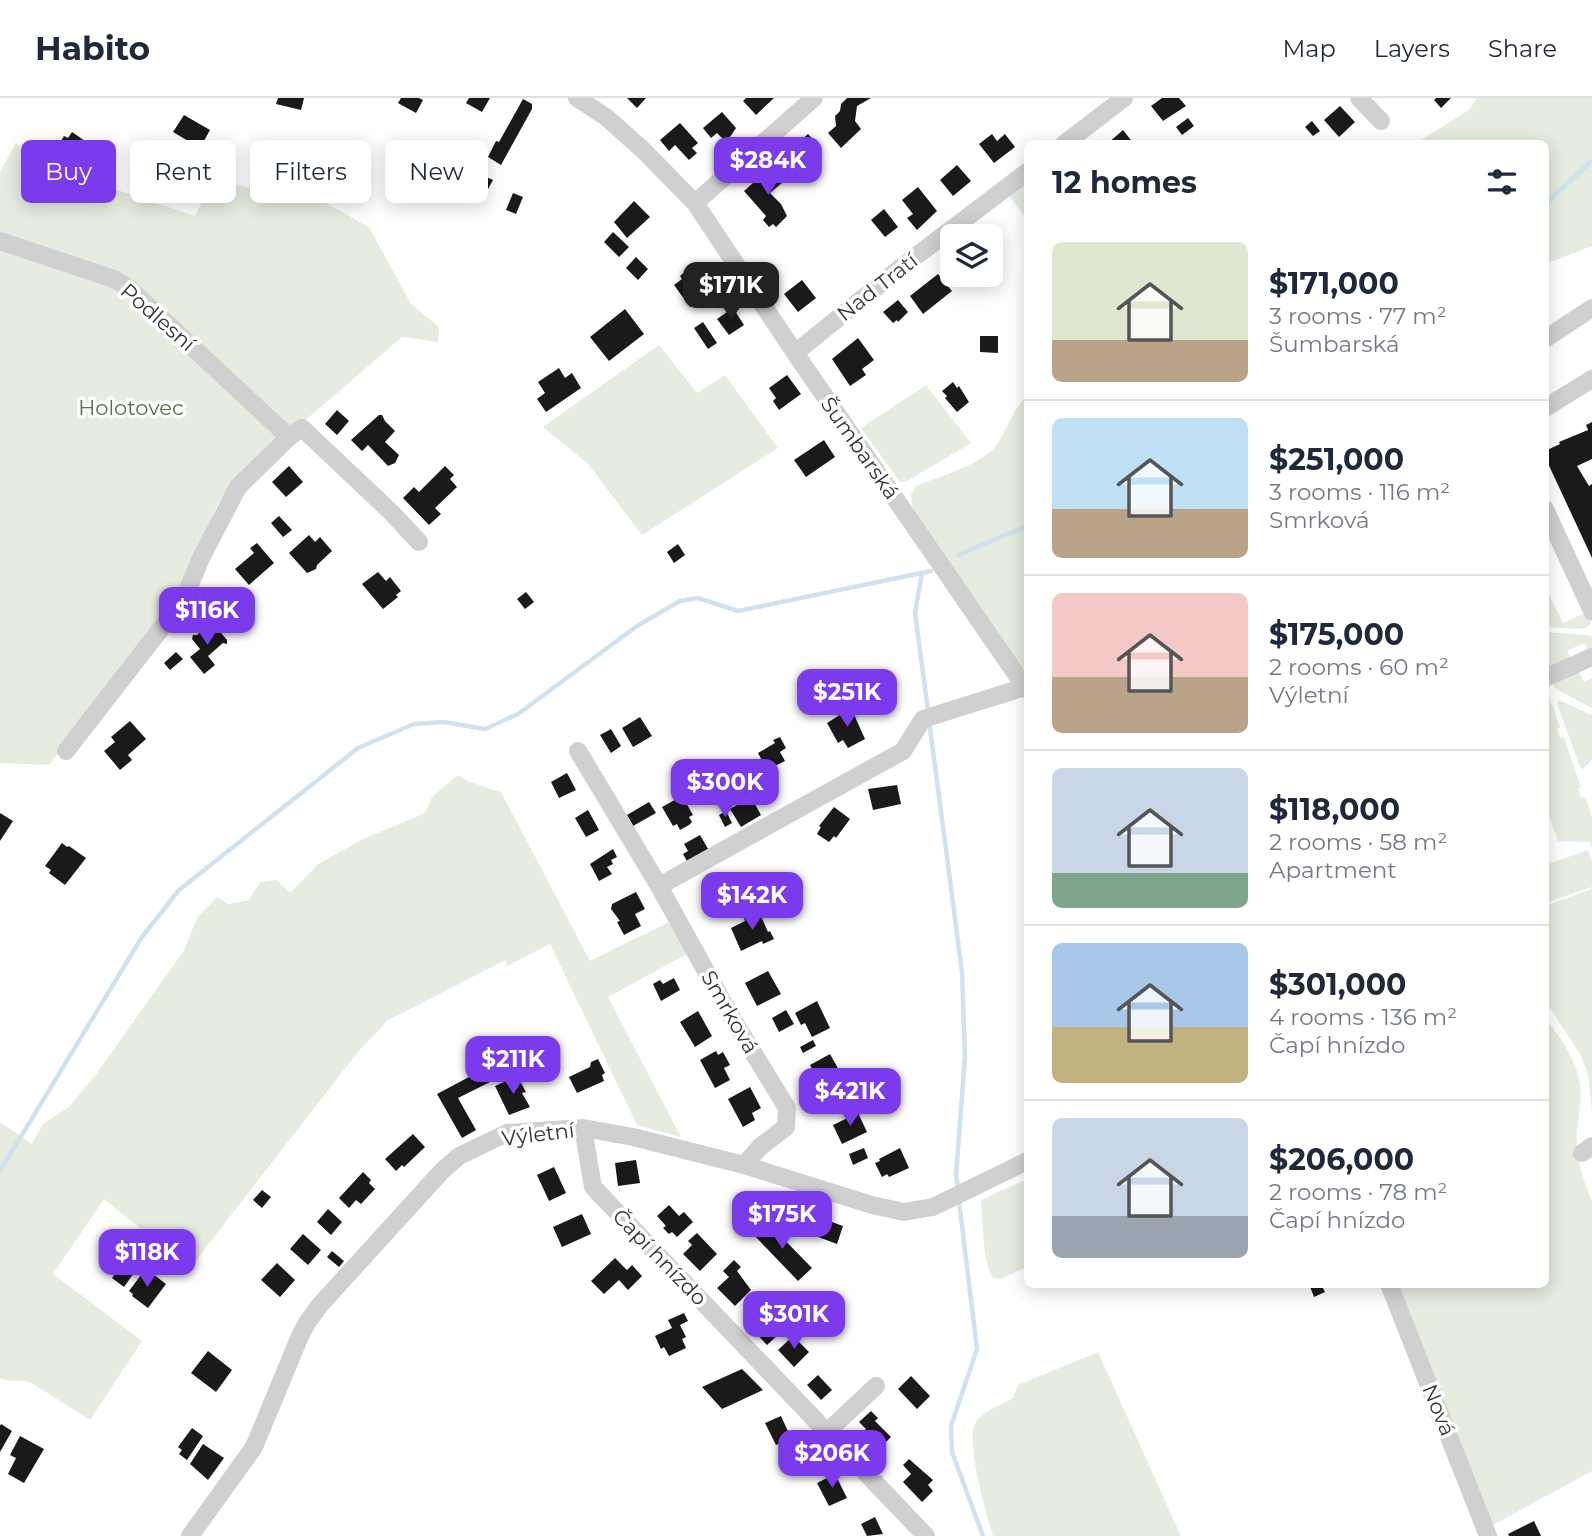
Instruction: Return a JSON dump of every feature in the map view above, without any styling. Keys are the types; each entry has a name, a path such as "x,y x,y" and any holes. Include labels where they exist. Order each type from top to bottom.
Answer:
{"street":[{"name":"Šumbarská","path":"577,98 607,117 695,203 1024,686"},
{"path":"695,203 814,98"},
{"path":"1069,140 1124,98"},
{"path":"1359,98 1381,121"},
{"name":"Nad Tratí","path":"795,353 1024,174"},
{"name":"Podlesní","path":"0,241 114,279 130,289 289,437"},
{"path":"1549,336 1592,308"},
{"path":"1549,406 1592,379"},
{"path":"66,751 184,599 201,558 238,487 289,437 302,428 419,542"},
{"path":"1549,518 1592,611"},
{"path":"1549,676 1592,657"},
{"path":"659,886 902,751 923,719 1024,690"},
{"name":"Smrková","path":"578,751 787,1108 786,1127 760,1147 744,1165"},
{"name":"Výletní","path":"190,1536 254,1447 291,1356 307,1323 319,1306 442,1171 459,1156 507,1133 583,1128 633,1137 744,1165 872,1205 904,1212 933,1207 1024,1162"},
{"name":"Čapí hnízdo","path":"583,1128 593,1187 926,1536"},
{"name":"Nová","path":"1391,1288 1488,1536"},
{"path":"828,1432 876,1386"}],"green space":[{"path":"1477,98 1592,98 1592,246 1549,262 1549,140 1421,140 1469,110"},
{"name":"Holotovec","path":"16,143 21,147 21,203 116,203 116,190 130,194 130,203 156,203 195,216 202,203 236,203 236,184 250,188 250,203 326,203 369,227 411,304 439,327 438,342 402,337 246,471 218,503 177,597 49,765 0,763 0,172"},
{"path":"1024,179 1024,216 1007,193"},
{"path":"659,345 697,393 725,375 778,448 642,535 588,464 543,427"},
{"path":"926,385 971,443 907,481 900,482 861,428"},
{"path":"1024,399 1024,668 913,510 911,495 916,486 965,467 991,451"},
{"path":"1549,594 1563,623 1587,612 1591,622 1583,629 1549,627"},
{"path":"1549,632 1592,637 1592,648 1589,651 1584,643 1567,651 1571,659 1549,669"},
{"path":"1579,672 1584,682 1592,678 1592,708 1556,689 1551,679"},
{"path":"1549,696 1560,727 1557,729 1560,738 1564,737 1581,787 1578,788 1581,798 1585,797 1592,817 1592,848 1590,842 1558,841 1549,815"},
{"path":"1559,700 1592,715 1592,760 1583,769 1557,703"},
{"path":"458,775 501,792 590,961 669,922 687,954 608,997 681,1137 637,1125 550,944 507,966 506,960 388,1020 357,1053 190,1268 104,1199 53,1274 142,1341 90,1420 30,1382 0,1378 0,1122 32,1144 43,1124 69,1107 97,1073 183,952 197,918 217,897 228,904 249,900 260,882 277,880 290,893 318,864 363,839 425,813 432,797"},
{"path":"1588,850 1592,860 1592,887 1549,902 1549,864"},
{"path":"1592,889 1592,1111 1588,1074 1580,1054 1549,1006 1549,905"},
{"path":"1549,1023 1573,1060 1580,1082 1577,1149 1582,1176 1592,1201 1592,1471 1491,1526 1396,1288 1549,1288"},
{"path":"1024,1180 1024,1268 1000,1279 993,1278 989,1270 981,1200"},
{"path":"1098,1352 1181,1536 993,1536 975,1460 973,1431 976,1422 988,1411 1013,1398 1018,1385"}],"building":[{"path":"278,98 304,98 301,110 276,104"},
{"path":"401,98 423,100 416,113 398,103"},
{"path":"469,98 490,98 482,112 466,103"},
{"path":"627,98 646,98 637,108"},
{"path":"746,98 774,98 756,115 743,101"},
{"path":"847,98 871,98 857,106 855,121 861,129 841,148 828,133 836,126 835,116"},
{"path":"1162,98 1179,98 1186,106 1163,121 1151,106"},
{"path":"1451,98 1441,108 1434,100"},
{"path":"523,99 532,104 532,109 501,165 488,157 496,141 499,142"},
{"path":"1340,106 1355,122 1339,137 1324,120"},
{"path":"722,112 736,128 730,137 723,139 717,133 711,138 703,128"},
{"path":"184,115 210,130 204,140 186,140 173,132"},
{"path":"1188,118 1194,126 1182,135 1176,127"},
{"path":"1312,121 1320,131 1313,136 1305,127"},
{"path":"680,123 698,143 692,148 697,153 689,160 675,145 669,151 660,140"},
{"path":"1123,130 1131,140 1112,140"},
{"path":"72,132 84,140 62,140 64,136 68,138"},
{"path":"808,134 822,149 799,169 785,154"},
{"path":"992,134 997,141 1005,134 1015,147 994,163 979,144"},
{"path":"957,165 971,181 953,196 940,180"},
{"path":"771,167 783,182 770,193 781,204 787,216 776,227 773,224 769,227 763,220 766,216 744,191"},
{"path":"918,187 937,211 917,230 907,218 913,214 902,200"},
{"path":"513,193 523,197 516,214 506,210"},
{"path":"634,201 650,217 627,238 614,222"},
{"path":"884,209 898,227 885,237 871,220"},
{"path":"613,232 629,247 619,257 604,242"},
{"path":"636,257 648,269 638,280 626,268"},
{"path":"696,263 708,279 696,288 703,297 690,307 674,285 682,279 680,276"},
{"path":"938,274 940,287 949,287 952,291 923,314 910,296"},
{"path":"802,280 816,298 798,312 784,294"},
{"path":"898,300 908,312 898,322 897,320 893,323 883,312"},
{"path":"733,308 744,325 729,335 717,319"},
{"path":"625,309 644,334 609,361 590,337"},
{"path":"703,322 717,343 708,349 694,328"},
{"path":"980,336 998,336 998,353 980,352"},
{"path":"858,338 874,360 862,369 866,375 850,386 832,359"},
{"path":"559,368 565,378 572,373 581,388 546,412 537,399 545,393 538,382"},
{"path":"787,375 801,394 779,410 773,401 776,398 769,388"},
{"path":"953,382 957,388 959,386 969,402 957,412 942,391"},
{"path":"337,410 349,421 337,435 325,424"},
{"path":"382,415 395,431 385,442 399,455 395,463 388,466 368,445 362,451 351,440"},
{"path":"1592,422 1592,459 1577,466 1589,486 1592,484 1592,558 1549,466 1549,449 1588,430 1586,425"},
{"path":"824,440 835,457 806,477 794,460"},
{"path":"289,466 303,482 286,497 272,482"},
{"path":"445,466 454,475 450,479 457,487 435,508 441,514 429,525 403,498 414,487 419,492"},
{"path":"279,516 292,530 283,537 271,523"},
{"path":"309,535 315,542 320,537 332,551 316,569 307,573 289,553"},
{"path":"257,543 274,563 249,585 235,569 254,553 250,548"},
{"path":"678,544 685,555 674,563 667,552"},
{"path":"378,572 386,581 390,577 401,591 396,595 398,597 383,609 362,584"},
{"path":"526,592 534,602 525,609 517,599"},
{"path":"212,622 227,640 227,644 223,643 208,656 215,665 204,674 190,657 200,649 192,639 193,635 197,635"},
{"path":"176,652 183,659 170,670 164,663"},
{"path":"851,708 865,739 848,748 843,740 838,743 827,723"},
{"path":"640,717 652,736 633,747 622,728"},
{"path":"130,721 146,739 128,755 132,760 120,770 104,751 115,742 111,737"},
{"path":"611,729 621,746 611,753 600,735"},
{"path":"780,737 786,748 780,752 785,761 767,770 758,753"},
{"path":"567,773 576,790 559,798 551,782"},
{"path":"897,785 901,804 873,810 868,789"},
{"path":"682,796 693,815 689,817 692,822 680,830 677,824 673,826 662,807"},
{"path":"751,797 761,815 741,827 730,809"},
{"path":"649,802 656,813 633,826 627,815"},
{"path":"834,807 850,819 836,838 834,836 829,842 817,834 821,827 819,826"},
{"path":"588,810 599,830 586,837 575,818"},
{"path":"726,811 732,823 725,827 719,815"},
{"path":"0,813 13,821 0,841"},
{"path":"700,835 711,854 688,863 683,854 688,851 684,844"},
{"path":"62,843 86,858 65,885 49,873 51,870 45,866"},
{"path":"613,849 617,857 611,860 613,864 607,867 612,874 599,881 590,864"},
{"path":"636,892 645,909 635,914 641,926 624,935 617,922 620,921 611,909 612,904"},
{"path":"760,914 774,939 763,944 762,941 741,951 731,928 745,921 744,918 750,915 751,918"},
{"path":"768,971 781,994 757,1006 745,983"},
{"path":"674,978 680,990 661,1001 653,984 660,980 663,984"},
{"path":"817,1001 830,1028 812,1037 805,1023 801,1025 795,1013"},
{"path":"786,1010 794,1024 779,1032 772,1018"},
{"path":"698,1011 712,1036 695,1047 680,1022"},
{"path":"813,1040 816,1046 803,1053 800,1047"},
{"path":"716,1051 718,1055 723,1052 730,1065 724,1068 730,1080 715,1088 700,1060"},
{"path":"830,1054 844,1079 839,1082 841,1086 835,1089 833,1085 824,1090 810,1065"},
{"path":"491,1055 502,1076 458,1098 476,1130 462,1138 437,1094 484,1069 480,1061"},
{"path":"598,1059 605,1073 602,1075 604,1081 577,1093 569,1077 590,1067 591,1062"},
{"path":"513,1064 518,1074 508,1078 504,1069"},
{"path":"517,1076 526,1092 522,1093 530,1107 509,1115 495,1086"},
{"path":"750,1087 761,1108 752,1113 755,1120 743,1127 728,1099"},
{"path":"858,1113 867,1132 842,1144 833,1125"},
{"path":"413,1134 425,1147 396,1171 385,1159"},
{"path":"864,1148 868,1158 853,1165 849,1154"},
{"path":"900,1148 909,1168 889,1177 887,1174 882,1177 875,1163"},
{"path":"636,1160 640,1183 618,1186 615,1163"},
{"path":"554,1167 566,1193 549,1201 537,1175"},
{"path":"363,1172 375,1189 361,1204 356,1200 349,1208 339,1198"},
{"path":"262,1190 271,1197 262,1208 253,1200"},
{"path":"669,1205 679,1216 684,1212 693,1222 677,1237 663,1228 666,1226 657,1216"},
{"path":"784,1205 843,1226 837,1244 778,1222 779,1218 774,1216 777,1206 783,1208"},
{"path":"328,1209 342,1222 331,1235 317,1222"},
{"path":"582,1214 591,1234 562,1247 553,1227"},
{"path":"765,1220 812,1268 798,1281 752,1233"},
{"path":"697,1233 717,1254 700,1271 683,1254 692,1245 688,1241"},
{"path":"303,1234 321,1250 308,1265 290,1249"},
{"path":"332,1251 344,1261 339,1267 327,1257"},
{"path":"129,1255 141,1263 124,1287 112,1278"},
{"path":"615,1258 627,1270 632,1265 642,1276 628,1290 619,1280 604,1294 591,1281"},
{"path":"734,1260 741,1267 737,1271 751,1290 735,1306 717,1288 729,1277 723,1271"},
{"path":"277,1263 295,1280 280,1297 261,1280"},
{"path":"149,1271 166,1284 148,1308 129,1291 141,1275 145,1277"},
{"path":"1311,1288 1323,1288 1325,1292 1314,1297"},
{"path":"768,1308 780,1321 773,1328 779,1334 767,1345 749,1326"},
{"path":"684,1313 688,1321 680,1325 686,1337 682,1339 686,1348 669,1356 664,1347 661,1349 655,1336 672,1328 668,1320"},
{"path":"793,1336 809,1352 794,1367 778,1350"},
{"path":"208,1351 232,1370 216,1392 191,1373"},
{"path":"742,1369 763,1390 722,1409 702,1387"},
{"path":"818,1375 832,1390 821,1400 807,1385"},
{"path":"911,1376 930,1396 917,1409 898,1389"},
{"path":"871,1411 878,1418 875,1421 891,1437 874,1454 857,1436 866,1429 859,1422"},
{"path":"781,1416 791,1438 776,1445 765,1423"},
{"path":"1,1424 12,1431 0,1452 0,1426"},
{"path":"192,1428 203,1436 187,1460 179,1454 182,1450 178,1447"},
{"path":"20,1436 44,1449 24,1483 8,1474 16,1458 10,1455"},
{"path":"203,1444 224,1458 208,1480 190,1464"},
{"path":"909,1459 933,1480 928,1485 933,1491 922,1502 903,1482 911,1474 903,1465"},
{"path":"835,1474 847,1498 829,1506 817,1483"},
{"path":"875,1517 883,1534 867,1536 861,1524"},
{"path":"1534,1521 1541,1536 1509,1536 1508,1534"}],"waterway":[{"path":"1549,200 1592,161"},
{"path":"959,555 1024,528"},
{"path":"0,1171 142,937 179,890 358,748 414,724 444,722 485,729 518,714 637,626 680,601 698,598 738,611 931,571"},
{"path":"922,573 915,613 928,711"},
{"path":"929,720 962,972 965,1056 956,1175 958,1188"},
{"path":"959,1201 977,1349 951,1426 952,1452 983,1536"}]}
